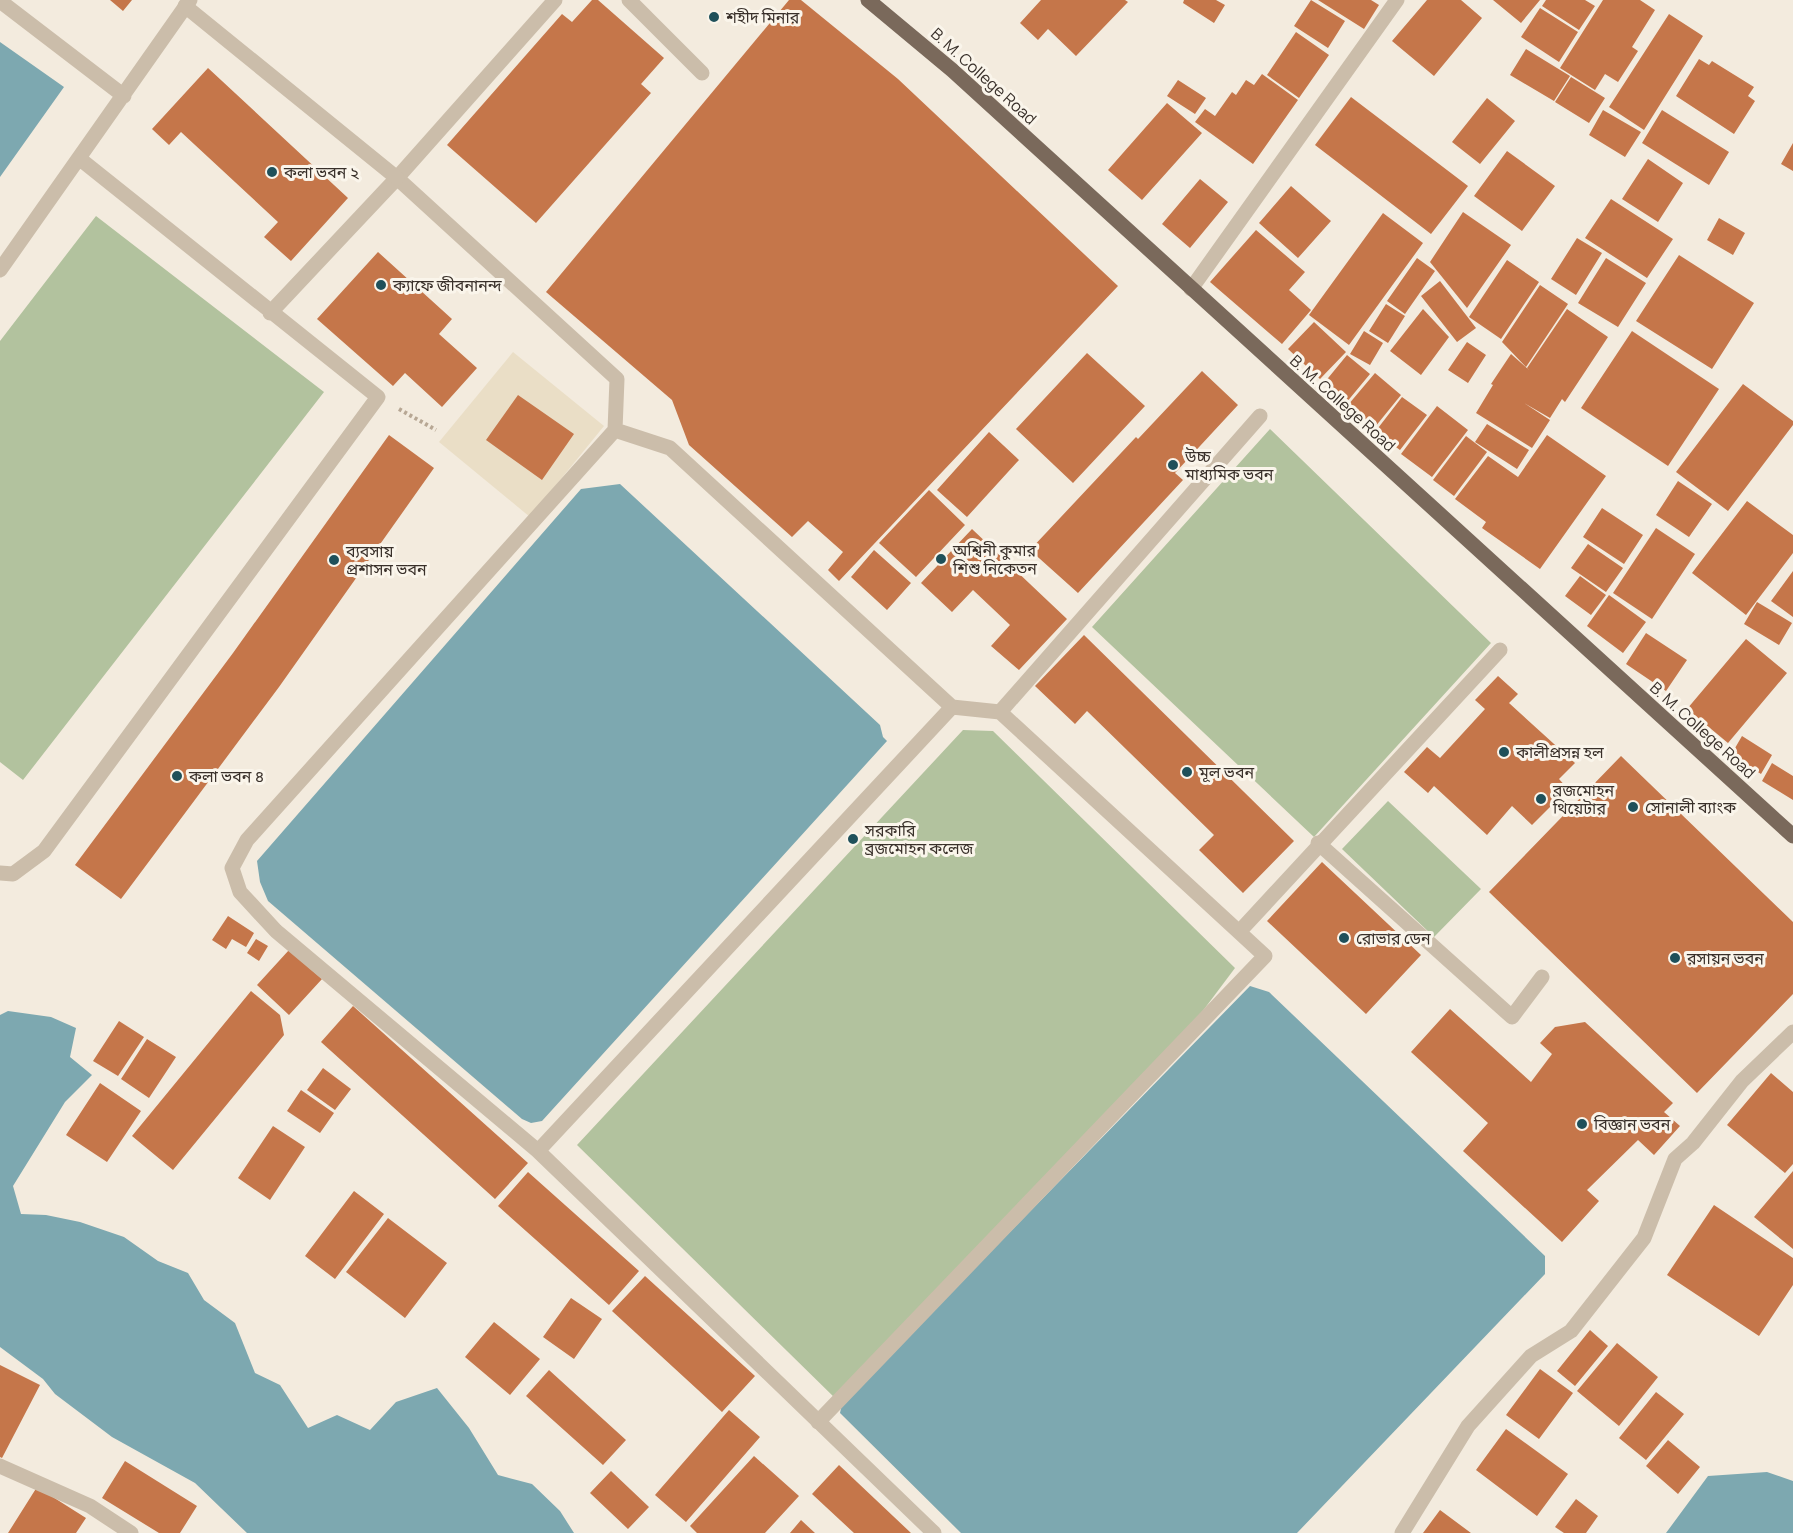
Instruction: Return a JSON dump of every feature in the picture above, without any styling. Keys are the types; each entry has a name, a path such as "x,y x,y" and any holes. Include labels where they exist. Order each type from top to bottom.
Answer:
{"main road":[{"name":"B. M. College Road","path":"868,0 952,70 1793,836"}],"street":[{"path":"270,313 397,178 555,0"},
{"path":"629,0 702,73"},
{"path":"1191,290 1396,0"},
{"path":"0,1 124,96"},
{"path":"0,270 188,3 397,178 616,379 615,430 247,840 232,868 240,892 276,931 538,1151 934,1533"},
{"path":"0,873 13,874 44,851 378,397 80,159"},
{"path":"1000,712 1260,416"},
{"path":"615,430 670,448 952,707 1000,712 1264,956 818,1422"},
{"path":"1239,932 1318,843 1500,650"},
{"path":"538,1151 952,707"},
{"path":"1318,843 1512,1017 1542,977"},
{"path":"1402,1533 1468,1426 1532,1356 1571,1331 1644,1238 1675,1159 1693,1143 1742,1081 1793,1032"},
{"path":"0,1466 90,1506 131,1533"}],"path":[{"path":"378,397 436,430"}],"green space":[{"path":"96,216 324,392 23,780 0,762 0,341"},
{"path":"1270,429 1491,643 1314,837 1092,627"},
{"path":"963,730 993,731 1235,968 1184,1036 838,1401 577,1145"},
{"path":"1388,801 1481,889 1434,937 1342,849"}],"shaded area":[{"path":"513,352 604,426 530,517 439,442"}],"water":[{"path":"0,42 64,87 0,177"},
{"path":"620,484 880,725 883,737 887,741 542,1121 531,1123 522,1119 268,901 260,882 257,861 581,489"},
{"path":"1250,986 1269,992 1545,1256 1545,1274 1297,1533 961,1533 840,1413 842,1404"},
{"path":"8,1011 51,1017 76,1028 70,1057 92,1075 65,1102 13,1186 21,1214 46,1215 80,1222 124,1237 158,1261 188,1273 204,1300 235,1323 255,1373 280,1385 308,1428 337,1415 370,1430 396,1402 437,1388 469,1428 498,1475 532,1484 560,1511 574,1533 247,1533 195,1483 112,1437 55,1394 43,1379 0,1347 0,1015"},
{"path":"1767,1472 1793,1481 1793,1533 1666,1533 1708,1476"}],"building":[{"path":"110,0 132,0 123,11"},
{"path":"592,0 598,0 664,58 641,84 651,93 536,223 447,145 562,14 572,22"},
{"path":"789,0 801,0 898,79 1118,286 839,581 828,570 843,552 808,521 792,537 689,445 672,400 546,292"},
{"path":"1041,0 1125,0 1128,2 1076,56 1048,29 1038,40 1020,23"},
{"path":"1184,0 1216,0 1225,5 1214,23 1183,3"},
{"path":"1311,0 1345,21 1328,48 1294,26"},
{"path":"1318,0 1371,0 1379,5 1364,29"},
{"path":"1427,0 1461,0 1482,18 1434,76 1392,41"},
{"path":"1493,0 1540,0 1521,23"},
{"path":"1546,0 1585,0 1595,6 1579,30 1542,6"},
{"path":"1603,0 1640,0 1655,10 1632,47 1638,51 1618,82 1605,74 1595,90 1560,68"},
{"path":"1540,8 1578,32 1559,62 1521,37"},
{"path":"1669,14 1703,36 1644,130 1609,107"},
{"path":"1296,32 1329,55 1299,98 1267,75"},
{"path":"1526,49 1570,76 1554,101 1510,75"},
{"path":"1699,59 1709,65 1712,61 1754,87 1748,96 1755,101 1734,134 1676,96"},
{"name":"কলা ভবন ২","path":"208,68 348,198 291,261 264,237 278,222 181,132 169,145 152,129"},
{"path":"1262,74 1298,100 1253,164 1195,122 1205,109 1215,116 1232,92 1236,95 1246,80 1254,85"},
{"path":"1571,77 1605,98 1589,123 1555,102"},
{"path":"1178,80 1206,98 1195,114 1167,96"},
{"path":"1351,97 1468,186 1431,234 1315,145"},
{"path":"1487,98 1515,121 1480,164 1452,142"},
{"path":"1167,103 1202,133 1142,200 1108,170"},
{"path":"1603,110 1641,132 1625,157 1589,135"},
{"path":"1662,110 1729,152 1709,185 1642,143"},
{"path":"1793,143 1793,171 1781,164"},
{"path":"1507,151 1555,186 1522,231 1474,196"},
{"path":"1648,159 1683,183 1658,222 1622,199"},
{"path":"1200,179 1228,202 1190,248 1162,224"},
{"path":"1291,186 1331,221 1298,258 1259,223"},
{"path":"1611,199 1673,239 1647,278 1585,238"},
{"path":"1463,212 1511,245 1467,308 1430,262"},
{"path":"1383,213 1423,243 1349,345 1309,315"},
{"path":"1719,218 1745,233 1733,255 1707,240"},
{"path":"1256,230 1305,272 1289,290 1311,310 1282,344 1210,282"},
{"path":"1577,238 1602,253 1576,295 1551,279"},
{"name":"ক্যাফে জীবনানন্দ","path":"378,252 452,319 439,334 477,368 442,407 405,373 393,386 317,319"},
{"path":"1679,255 1754,303 1712,369 1636,321"},
{"path":"1417,258 1435,271 1405,314 1387,301"},
{"path":"1606,258 1646,283 1618,327 1578,303"},
{"path":"1507,260 1539,282 1501,339 1469,317"},
{"path":"1440,281 1476,328 1457,342 1421,296"},
{"path":"1540,285 1568,304 1526,367 1502,342"},
{"path":"1386,304 1405,316 1388,343 1369,331"},
{"path":"1423,309 1449,337 1421,375 1390,351"},
{"path":"1567,309 1608,337 1565,402 1562,399 1550,418 1524,403 1550,420 1532,448 1476,413 1493,385 1491,384 1511,354 1529,370 1527,368"},
{"path":"1314,322 1346,352 1320,379 1288,349"},
{"path":"1364,331 1383,343 1370,365 1350,354"},
{"path":"1632,331 1719,389 1668,466 1581,408"},
{"path":"1467,342 1486,355 1468,383 1448,370"},
{"path":"1087,353 1145,406 1073,483 1016,429"},
{"path":"1347,355 1370,374 1346,403 1324,383"},
{"path":"1202,371 1238,405 1175,473 1183,480 1078,593 1030,550 1136,437 1138,439"},
{"path":"1375,373 1401,395 1375,427 1348,405"},
{"path":"1743,384 1793,421 1793,425 1728,511 1676,472"},
{"path":"518,395 574,434 542,480 486,440"},
{"path":"1402,397 1427,415 1400,450 1375,432"},
{"path":"1437,406 1468,430 1432,477 1401,454"},
{"path":"1487,424 1529,450 1517,469 1475,442"},
{"path":"989,432 1019,460 967,517 937,490"},
{"path":"389,435 434,468 279,687 121,899 75,865 233,653"},
{"path":"1547,435 1606,476 1540,569 1482,528 1486,522 1455,499 1488,456 1518,477"},
{"path":"1466,436 1487,452 1454,496 1433,480"},
{"path":"1678,481 1712,504 1689,537 1656,515"},
{"path":"929,490 965,525 916,577 879,543"},
{"path":"1747,501 1793,535 1793,553 1746,615 1692,573"},
{"path":"1602,508 1643,535 1624,564 1583,537"},
{"path":"1656,528 1695,554 1652,619 1613,593"},
{"path":"972,529 1067,619 1019,670 991,646 1010,625 973,590 952,612 921,583"},
{"path":"1588,544 1623,568 1606,592 1571,568"},
{"path":"874,550 911,583 887,610 851,577"},
{"path":"1793,571 1793,617 1771,601"},
{"path":"1580,576 1606,595 1591,615 1565,596"},
{"path":"1609,595 1646,622 1623,653 1587,626"},
{"path":"1757,602 1792,623 1779,645 1744,624"},
{"path":"1646,633 1687,660 1666,691 1626,664"},
{"name":"মূল ভবন","path":"1084,635 1294,841 1243,893 1199,850 1214,835 1087,711 1075,724 1035,686"},
{"path":"1746,639 1787,673 1728,743 1687,709"},
{"name":"কালীপ্রসন্ন হল","path":"1498,676 1518,694 1509,703 1575,763 1559,779 1568,789 1532,825 1512,806 1487,835 1434,786 1428,793 1404,772 1427,747 1440,758 1485,709 1475,700"},
{"path":"1742,736 1772,755 1761,774 1731,755"},
{"name":"রসায়ন ভবন","path":"1621,756 1793,922 1793,994 1697,1093 1489,892"},
{"path":"1772,763 1793,776 1793,800 1762,781"},
{"name":"রোভার ডেন","path":"1322,862 1421,955 1366,1014 1267,921"},
{"path":"228,916 254,933 246,947 232,939 226,949 212,940"},
{"path":"256,939 268,946 259,961 247,953"},
{"path":"289,950 322,979 289,1015 257,985"},
{"path":"251,991 280,1015 284,1035 173,1170 132,1136"},
{"path":"353,1006 528,1163 495,1199 321,1042"},
{"name":"বিজ্ঞান ভবন","path":"1450,1009 1531,1082 1552,1054 1540,1043 1555,1027 1585,1022 1673,1103 1664,1112 1680,1126 1654,1155 1638,1140 1587,1190 1599,1201 1562,1242 1463,1151 1488,1123 1411,1052"},
{"path":"119,1021 144,1037 118,1076 93,1061"},
{"path":"147,1039 176,1057 149,1098 121,1079"},
{"path":"323,1068 351,1089 335,1110 307,1090"},
{"path":"1771,1073 1793,1092 1793,1164 1785,1173 1727,1125"},
{"path":"100,1083 141,1111 107,1162 66,1135"},
{"path":"301,1090 334,1113 320,1133 287,1111"},
{"path":"273,1126 305,1147 270,1200 238,1178"},
{"path":"1793,1171 1793,1249 1754,1217"},
{"path":"528,1172 639,1271 609,1305 498,1206"},
{"path":"354,1191 384,1214 335,1279 305,1256"},
{"path":"1714,1205 1793,1258 1793,1285 1759,1336 1667,1275"},
{"path":"388,1218 447,1263 405,1318 346,1272"},
{"path":"645,1276 755,1376 722,1412 612,1311"},
{"path":"571,1298 602,1319 574,1359 543,1337"},
{"path":"494,1322 540,1359 510,1395 465,1357"},
{"path":"1590,1330 1608,1346 1575,1386 1557,1371"},
{"path":"1617,1343 1658,1377 1619,1426 1577,1391"},
{"path":"0,1365 40,1385 2,1458 0,1457"},
{"path":"1540,1369 1573,1393 1539,1439 1506,1415"},
{"path":"549,1370 626,1440 603,1465 526,1396"},
{"path":"1656,1392 1684,1414 1646,1460 1619,1438"},
{"path":"729,1410 760,1437 686,1522 655,1495"},
{"path":"1506,1429 1568,1474 1537,1516 1476,1470"},
{"path":"1668,1440 1700,1467 1678,1494 1646,1466"},
{"path":"754,1456 799,1496 765,1533 697,1533 690,1526"},
{"path":"125,1461 197,1506 180,1533 159,1533 102,1498"},
{"path":"839,1465 911,1533 854,1533 812,1494"},
{"path":"611,1471 649,1507 628,1529 590,1493"},
{"path":"37,1487 86,1518 76,1533 8,1533"},
{"path":"1576,1499 1598,1516 1586,1533 1564,1533 1555,1527"},
{"path":"1440,1510 1471,1533 1423,1533"},
{"path":"801,1520 815,1533 790,1533"}],"place":[{"name":"শহীদ মিনার","path":"714,17"},
{"name":"কলা ভবন ২","path":"272,172"},
{"name":"ক্যাফে জীবনানন্দ","path":"381,285"},
{"name":"উচ্চ মাধ্যমিক ভবন","path":"1173,465"},
{"name":"অশ্বিনী কুমার শিশু নিকেতন","path":"941,559"},
{"name":"ব্যবসায় প্রশাসন ভবন","path":"334,560"},
{"name":"কালীপ্রসন্ন হল","path":"1504,752"},
{"name":"মূল ভবন","path":"1187,772"},
{"name":"কলা ভবন ৪","path":"177,776"},
{"name":"ব্রজমোহন থিয়েটার","path":"1541,799"},
{"name":"সোনালী ব্যাংক","path":"1633,807"},
{"name":"সরকারি ব্রজমোহন কলেজ","path":"853,839"},
{"name":"রোভার ডেন","path":"1344,938"},
{"name":"রসায়ন ভবন","path":"1675,958"},
{"name":"বিজ্ঞান ভবন","path":"1582,1124"}]}
